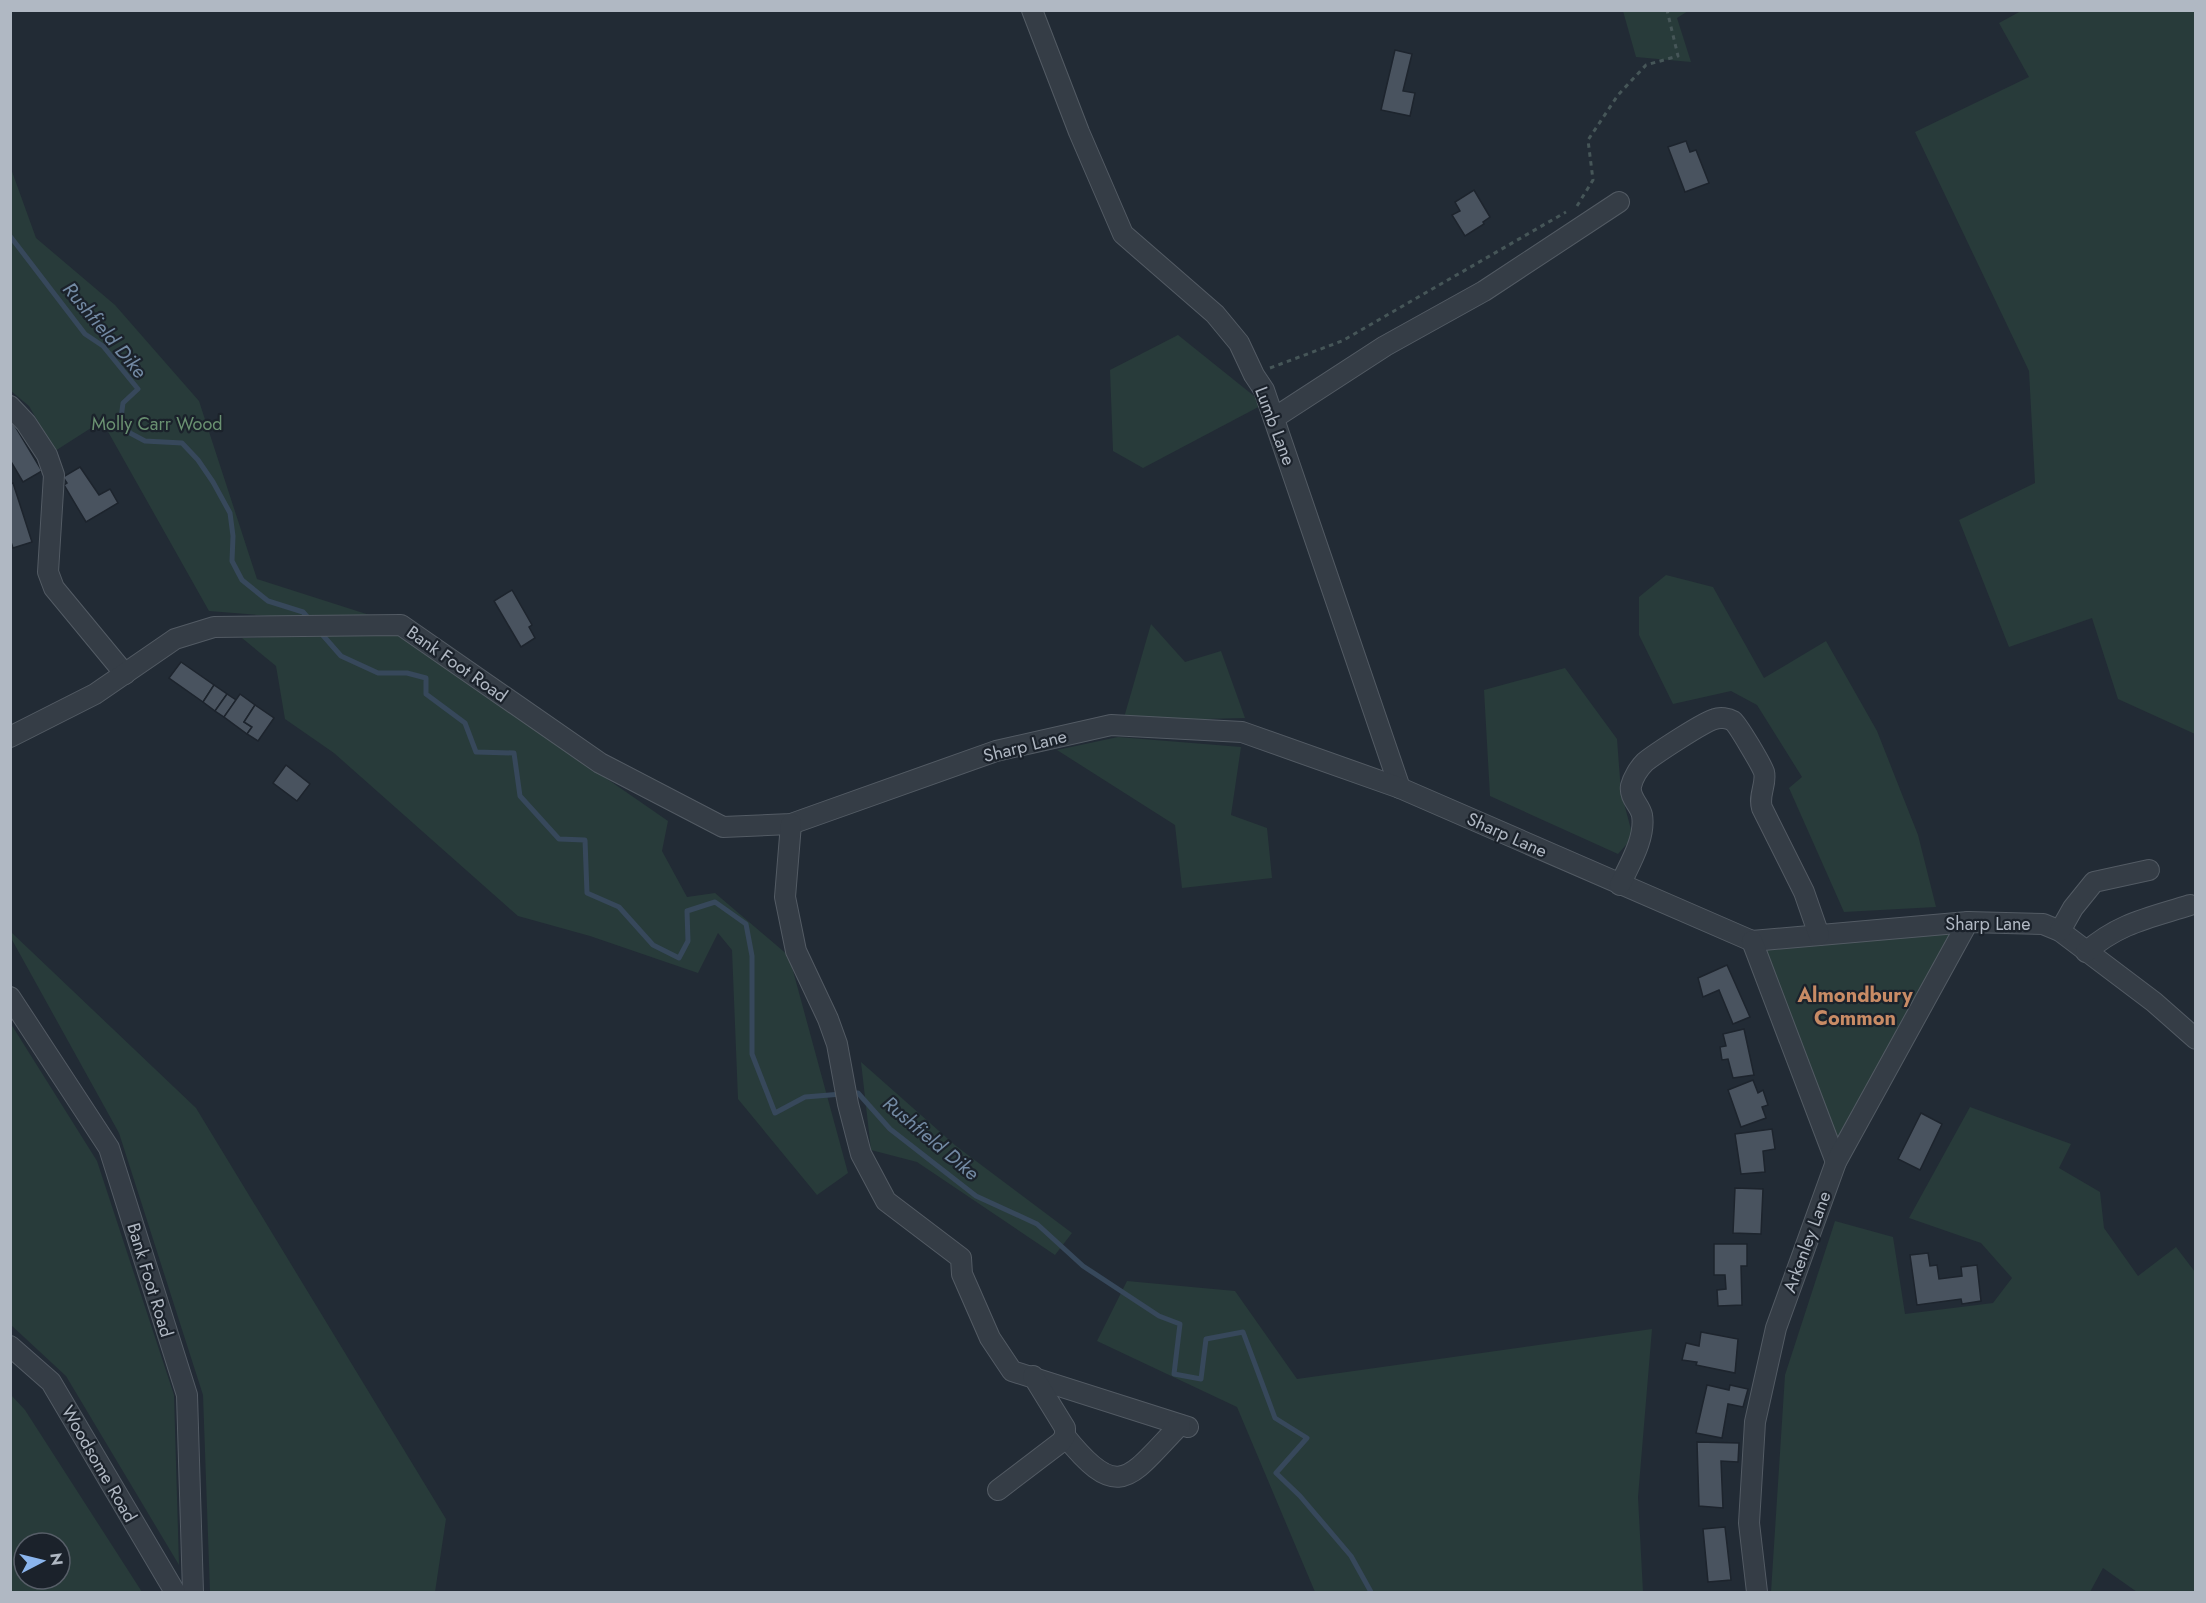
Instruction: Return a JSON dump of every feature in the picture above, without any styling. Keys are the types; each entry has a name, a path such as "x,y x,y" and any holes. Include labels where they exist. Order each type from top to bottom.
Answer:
{"street":[{"name":"Lumb Lane","path":"1032,10 1079,132 1123,234 1215,314 1239,343 1264,390 1400,788"},
{"path":"1274,418 1385,346 1484,291 1619,202"},
{"path":"10,406 26,423 47,455 54,475 48,572 54,588 125,674"},
{"name":"Bank Foot Road","path":"10,737 95,694 175,639 214,627 401,625 600,763 723,826 791,825"},
{"path":"1620,885 1634,855 1641,829 1642,816 1631,793 1631,785 1636,774 1644,763 1712,719 1728,719 1734,722 1764,772 1760,800 1762,808 1804,892 1819,935"},
{"name":"Sharp Lane","path":"791,825 996,751 1111,725 1242,732 1400,788 1752,941 1968,922 2043,924 2060,931 2154,1002 2196,1039"},
{"path":"791,825 785,897 796,951 837,1044 848,1104 861,1154 886,1202 961,1258 962,1274 990,1338 1012,1371 1184,1426 1142,1465 1123,1476 1112,1478 1103,1475 1089,1464 1065,1436"},
{"path":"2060,931 2073,908 2094,882 2149,870"},
{"path":"2086,952 2102,938 2122,927 2190,905"},
{"name":"Arkenley Lane","path":"1757,1593 1749,1523 1755,1422 1776,1329 1836,1162 1968,922"},
{"path":"1752,941 1836,1162"},
{"name":"Bank Foot Road","path":"10,997 109,1148 187,1395 193,1593"},
{"name":"Woodsome Road","path":"10,1346 51,1382 175,1593"},
{"path":"998,1490 1061,1442 1065,1436 1065,1428 1033,1376"}],"path":[{"path":"1577,206 1593,180 1588,140 1618,95 1646,65 1678,56 1667,10"},
{"path":"1254,375 1342,341 1567,212"}],"green space":[{"path":"1623,11 1688,11 1677,18 1691,62 1636,57"},
{"path":"2021,11 2195,11 2195,734 2118,699 2092,618 2009,647 1959,520 2035,483 2029,371 1915,132 2029,77 1999,23"},
{"name":"Molly Carr Wood","path":"10,166 36,238 115,305 199,401 257,579 407,627 209,611 102,421 55,451 29,406 11,391"},
{"path":"1178,335 1264,404 1143,468 1113,451 1110,370"},
{"path":"1666,575 1713,587 1764,678 1826,641 1877,731 1918,835 1936,907 1844,912 1789,788 1802,777 1757,705 1731,691 1673,704 1639,635 1639,597"},
{"path":"1151,624 1185,662 1221,651 1245,718 1123,721"},
{"path":"396,633 668,821 662,851 687,897 715,893 789,956 848,1173 817,1195 738,1099 732,950 718,933 698,973 590,936 518,916 334,753 285,719 276,666 242,638"},
{"path":"1565,668 1617,739 1621,792 1633,837 1618,854 1490,796 1484,690"},
{"path":"1118,737 1241,747 1231,815 1267,828 1272,878 1182,888 1175,825 1057,750"},
{"name":"Almondbury Common","path":"1971,923 1837,1162 1754,943"},
{"path":"11,932 196,1108 446,1519 435,1592 210,1592 203,1395 119,1133 11,938"},
{"path":"11,1024 97,1161 174,1395 179,1565 66,1376 11,1325"},
{"path":"861,1062 956,1146 1072,1233 1055,1255 917,1162 871,1150"},
{"path":"1970,1107 2071,1144 2059,1168 2100,1192 2104,1228 2138,1276 2176,1247 2195,1272 2195,1592 2137,1592 2103,1568 2090,1592 1771,1592 1785,1375 1835,1221 1893,1237 1905,1314 1993,1303 2012,1278 1981,1243 1909,1218"},
{"path":"1127,1281 1235,1291 1297,1379 1652,1329 1638,1497 1643,1592 1315,1592 1237,1407 1097,1341"},
{"path":"11,1395 25,1410 142,1592 11,1592"}],"building":[{"path":"1395,50 1412,54 1403,91 1415,93 1410,116 1381,110"},
{"path":"1686,141 1690,152 1696,150 1709,183 1685,192 1668,147"},
{"path":"1474,190 1490,217 1483,222 1484,224 1465,236 1452,215 1460,211 1455,202"},
{"path":"12,421 42,471 23,482 10,460 10,422"},
{"path":"80,467 99,495 110,489 118,503 86,522 64,485 67,483 63,477"},
{"path":"13,483 32,542 13,548 10,539 10,484"},
{"path":"512,590 532,625 529,627 535,638 521,647 494,601"},
{"path":"181,662 214,685 203,702 169,678"},
{"path":"214,685 227,694 215,711 203,702"},
{"path":"227,694 236,700 224,717 215,711"},
{"path":"240,694 255,705 244,722 252,727 247,734 224,717"},
{"path":"255,705 274,718 258,741 247,734 252,727 244,722"},
{"path":"286,765 310,784 297,801 273,783"},
{"path":"1727,965 1750,1017 1733,1024 1719,990 1703,997 1698,978"},
{"path":"1744,1029 1754,1075 1733,1078 1728,1059 1722,1060 1720,1047 1726,1046 1723,1034"},
{"path":"1753,1080 1758,1093 1763,1090 1768,1105 1762,1107 1766,1118 1741,1127 1728,1090"},
{"path":"1921,1113 1942,1124 1920,1170 1898,1159"},
{"path":"1772,1129 1775,1149 1763,1151 1765,1172 1741,1174 1735,1134"},
{"path":"1735,1188 1763,1189 1761,1234 1733,1233"},
{"path":"1714,1244 1747,1244 1747,1266 1741,1266 1742,1305 1718,1306 1717,1290 1726,1289 1725,1275 1714,1275"},
{"path":"1928,1253 1930,1266 1937,1265 1939,1279 1962,1276 1961,1267 1977,1265 1981,1301 1962,1304 1961,1299 1917,1305 1910,1255"},
{"path":"1701,1332 1738,1339 1735,1373 1682,1360 1686,1343 1699,1346"},
{"path":"1707,1385 1729,1390 1730,1385 1748,1389 1743,1407 1728,1404 1722,1438 1696,1433"},
{"path":"1697,1442 1739,1443 1738,1462 1721,1461 1723,1508 1699,1506"},
{"path":"1725,1527 1731,1580 1708,1582 1703,1529"}],"waterway":[{"name":"Rushfield Dike","path":"10,236 85,334 103,346 138,389 123,403 121,418 130,433 145,441 182,443 198,460 213,482 230,513 233,536 232,561 242,580 268,601 303,612 310,620"},
{"name":"Rushfield Dike","path":"320,632 341,656 378,673 407,673 426,678 426,694 465,723 476,752 514,753 520,796 559,839 585,840 587,893 619,907 653,945 679,958 688,941 687,911 715,902 746,924 752,956 752,1054 775,1113 805,1097 842,1094"},
{"name":"Rushfield Dike","path":"851,1093 858,1093 890,1129 976,1196 1037,1224 1083,1266 1159,1316 1180,1324 1174,1374 1201,1379 1206,1339 1243,1332 1275,1418 1307,1438 1276,1473 1300,1496 1351,1556 1371,1592"}],"district":[{"name":"Almondbury Common","path":"1855,1006"}]}
